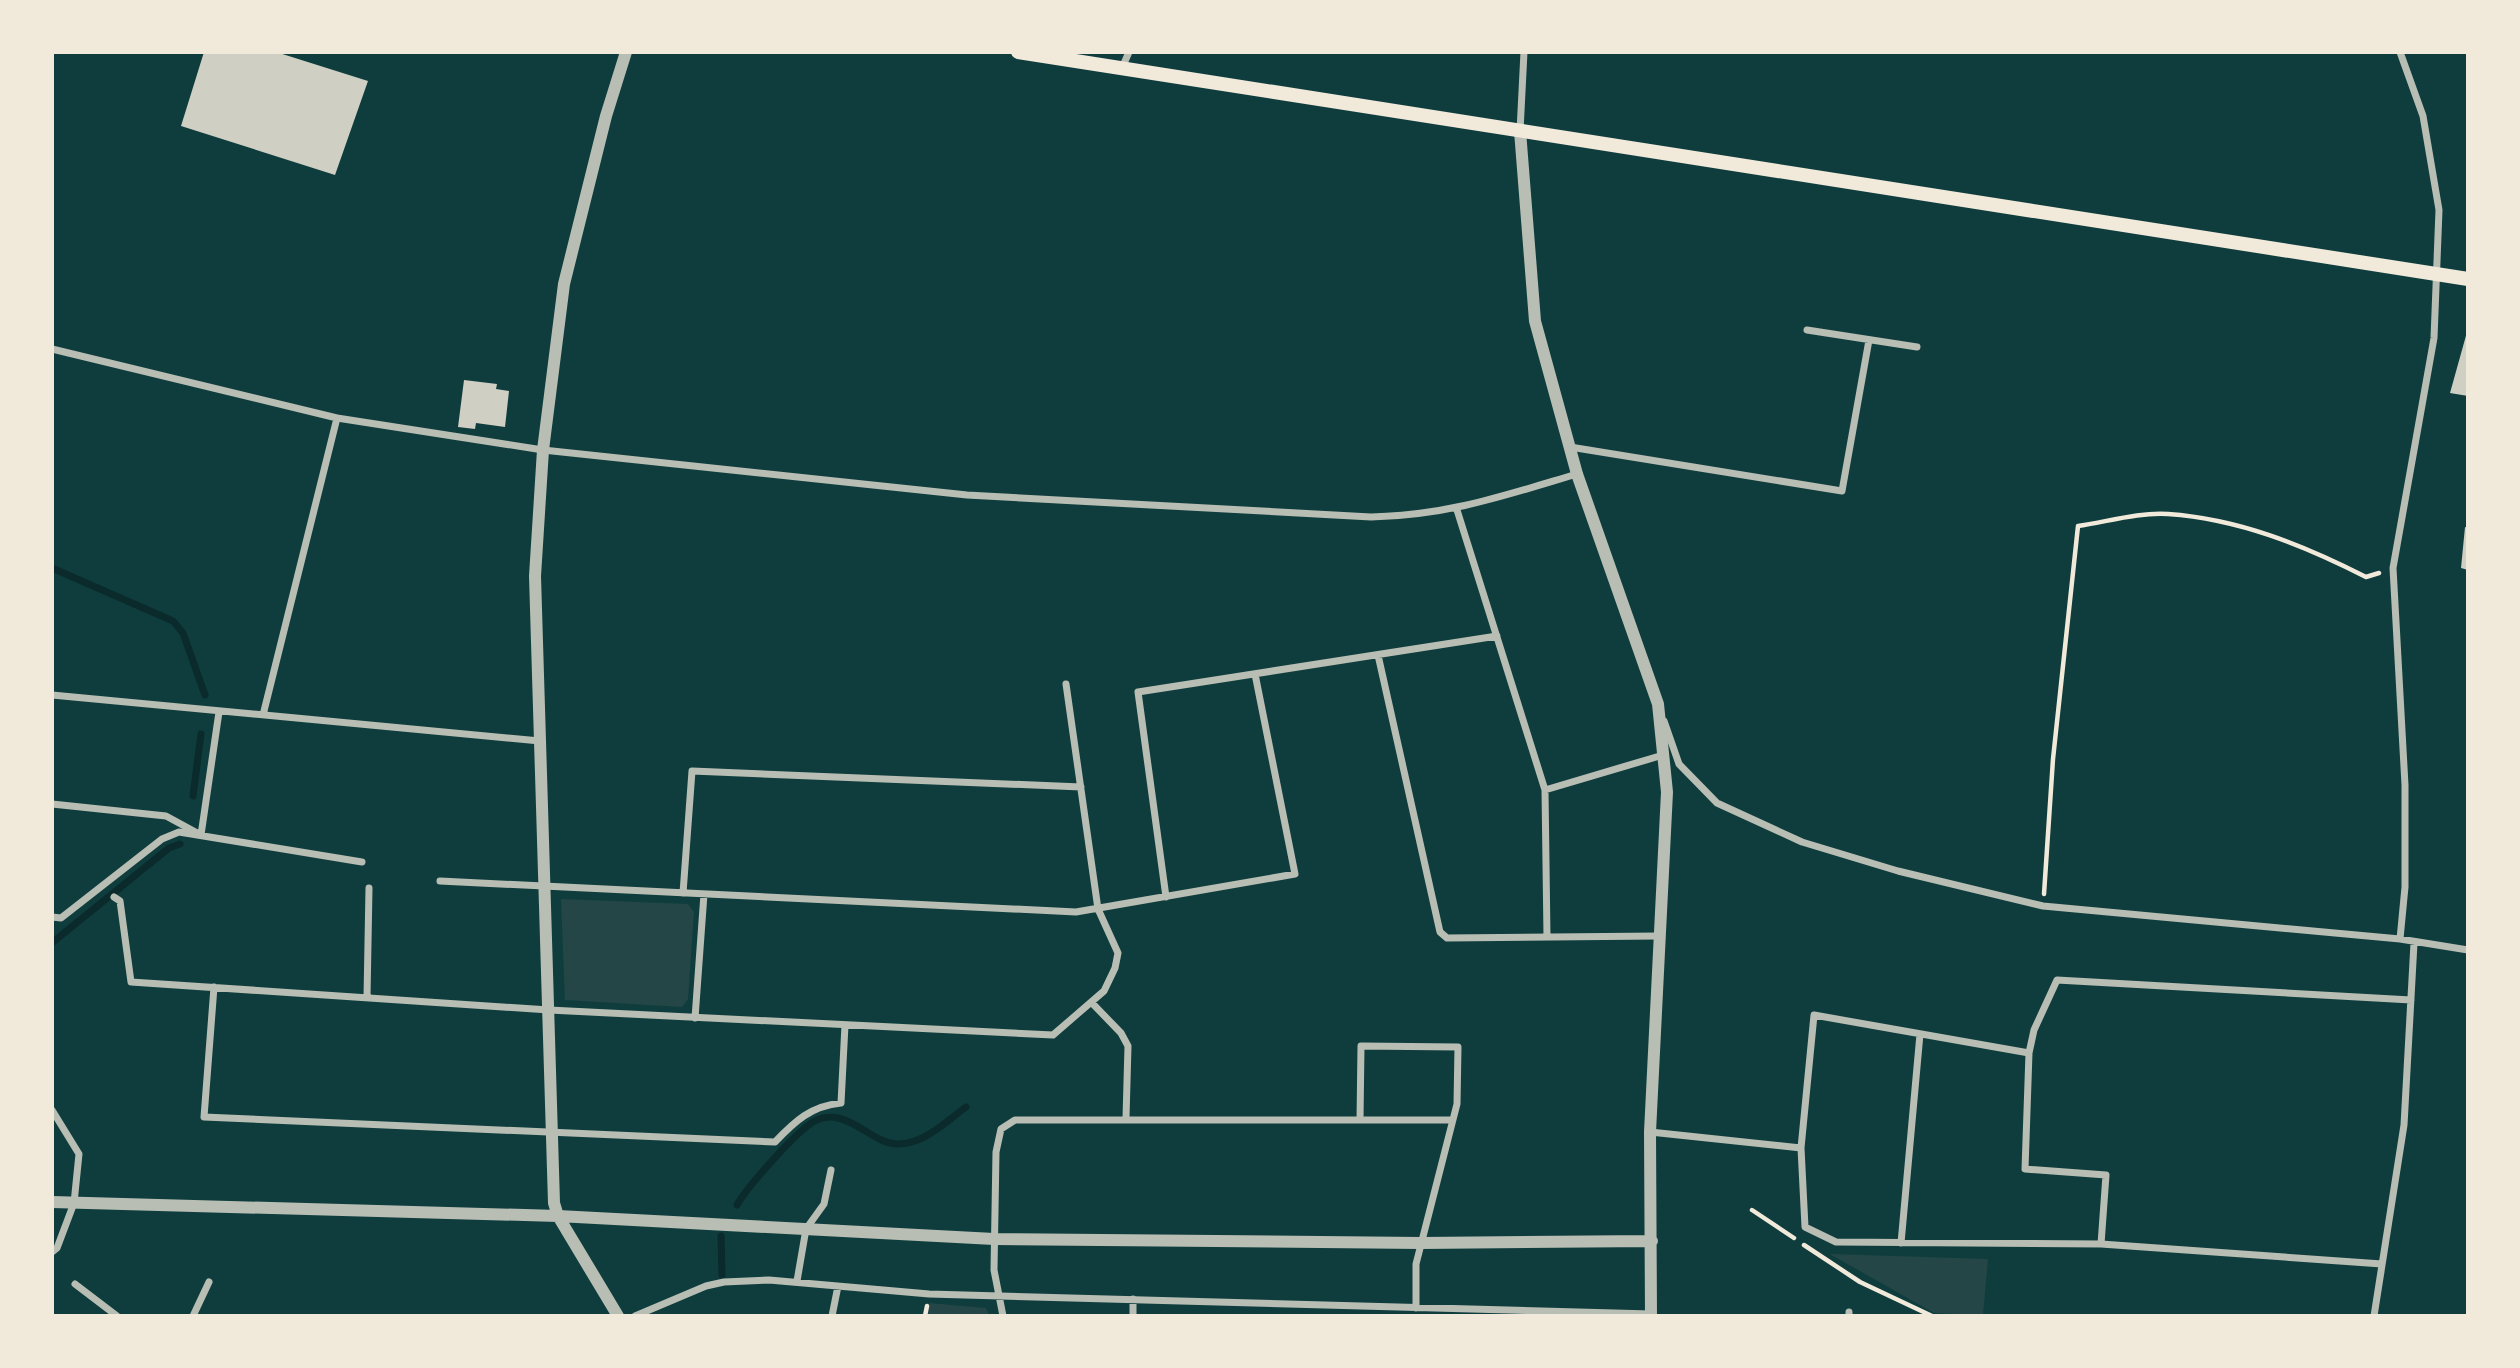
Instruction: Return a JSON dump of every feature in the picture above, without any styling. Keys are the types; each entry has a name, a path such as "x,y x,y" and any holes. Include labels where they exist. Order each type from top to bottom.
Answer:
{"main road":[{"path":"1018,52 2468,279"}],"street":[{"path":"618,1315 558,1216 554,1203 536,576 543,450 564,284 606,116 626,52"},
{"path":"1122,69 1129,52"},
{"path":"1524,52 1520,131 1535,321 1577,474 1679,764 1717,803 1746,819 1802,842 1898,871 2043,906 2399,939 2468,950"},
{"path":"2399,939 2405,887 2404,785 2393,568 2434,338 2439,210 2423,116 2400,52"},
{"path":"1807,330 1917,347"},
{"path":"1570,447 1842,491 1869,340"},
{"path":"52,349 337,418 543,450 980,496 1371,517 1418,516 1457,510 1577,474"},
{"path":"263,715 284,642 337,418"},
{"path":"1457,510 1545,790 1547,937"},
{"path":"1166,897 1138,692 1497,636"},
{"path":"1378,654 1440,932 1447,938 1658,936"},
{"path":"440,881 1076,912 1295,874 1255,674"},
{"path":"114,897 120,901 131,982 549,1010 1052,1035 1104,991 1115,968 1118,953 1098,909 1066,684"},
{"path":"52,695 540,741"},
{"path":"635,1315 671,1299 724,1282 797,1281 929,1294 1651,1315 1650,1132 1667,792 1658,704"},
{"path":"201,835 219,712"},
{"path":"1545,790 1663,755"},
{"path":"683,893 692,771 1081,787"},
{"path":"52,804 166,816 201,835"},
{"path":"52,917 61,918 169,835 179,832 362,862"},
{"path":"366,998 369,888"},
{"path":"695,1018 704,894"},
{"path":"2374,1315 2404,1125 2414,943"},
{"path":"2101,1244 2106,1175 2025,1169 2029,1053 2034,1030 2057,981 2411,1000"},
{"path":"214,987 204,1117 552,1130 775,1142 810,1111 824,1105 841,1103 845,1026"},
{"path":"1092,1003 1121,1032 1128,1046 1126,1118"},
{"path":"2029,1053 1814,1016 1801,1147 1805,1227 1836,1242 2101,1244 2382,1264"},
{"path":"1901,1243 1920,1034"},
{"path":"1360,1120 1361,1046 1458,1047 1457,1104 1420,1243 1416,1264 1416,1308"},
{"path":"52,1111 79,1154 74,1203 57,1248 52,1252"},
{"path":"1003,1315 994,1270 994,1239 996,1152 998,1138 1006,1124 1027,1118 1452,1120"},
{"path":"1650,1132 1801,1147"},
{"path":"797,1281 806,1229 824,1203 831,1170"},
{"path":"52,1202 558,1216 994,1239 1420,1243 1651,1241"},
{"path":"193,1315 209,1282"},
{"path":"75,1284 117,1315"},
{"path":"832,1315 838,1286"},
{"path":"1133,1299 1133,1315"}],"path":[{"path":"2043,906 2053,759 2078,526 2166,514 2256,529 2319,554 2365,577 2393,568"},
{"path":"1752,1210 1860,1282 1932,1315"}],"shaded area":[{"path":"561,899 688,904 694,912 688,999 682,1007 565,1000"},
{"path":"1830,1254 1988,1259 1983,1315 1934,1313"},
{"path":"929,1303 986,1308 989,1315 927,1316"}],"building":[{"path":"204,52 276,52 368,81 335,175 181,126"},
{"path":"2468,332 2468,396 2450,393"},
{"path":"464,380 497,384 496,389 509,391 505,427 476,423 475,429 458,427"},
{"path":"2465,527 2468,528 2468,570 2461,568"}],"waterway":[{"path":"52,568 173,621 183,633 205,695"},
{"path":"193,796 201,734"},
{"path":"53,942 169,848 180,844"},
{"path":"737,1205 750,1186 795,1137 822,1118 846,1120 881,1140 897,1144 916,1141 966,1107"},
{"path":"721,1236 722,1275"}]}
